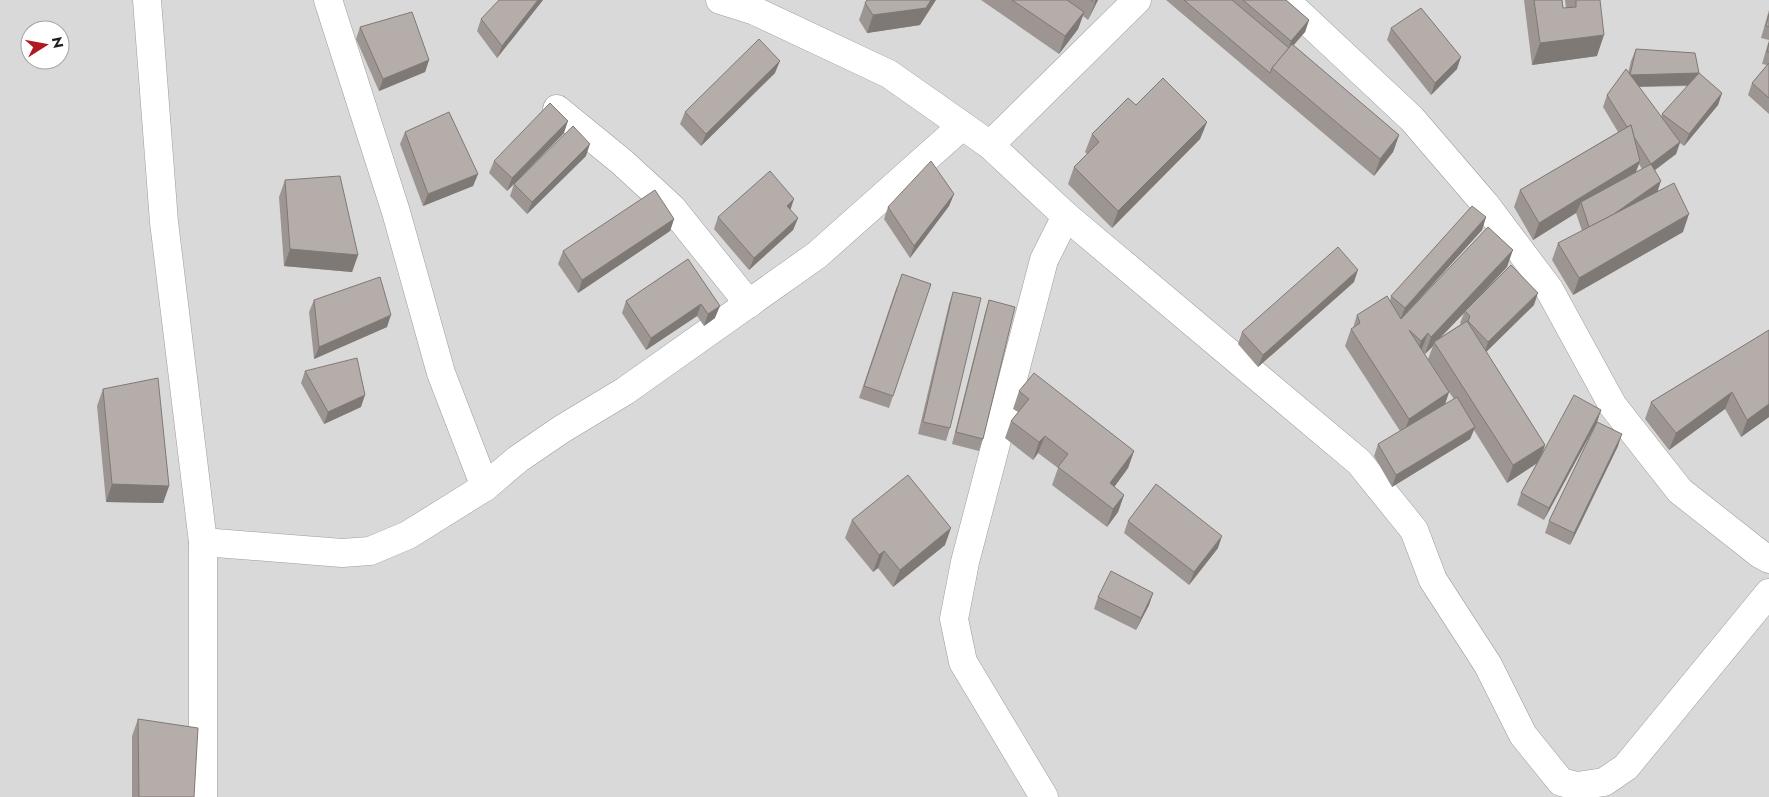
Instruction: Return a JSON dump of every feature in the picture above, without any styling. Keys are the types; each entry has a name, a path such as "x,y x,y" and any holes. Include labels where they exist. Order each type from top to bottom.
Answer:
{"street":[{"path":"147,0 164,222 203,542 203,797"},
{"path":"328,0 396,212 441,373 485,487"},
{"path":"720,0 755,11 889,74 990,144 1066,216 1359,462 1414,530 1433,580 1488,665 1523,735 1561,782 1577,786 1604,782 1626,767 1769,593"},
{"path":"990,144 1137,0"},
{"path":"1285,0 1412,119 1485,204 1549,289 1613,406 1680,491 1760,554 1769,558"},
{"path":"557,109 622,162 672,208 749,304"},
{"path":"203,542 342,553 370,551 408,535 485,487 518,459 562,428 625,391 818,255 962,126"},
{"path":"1044,797 963,662 954,619 964,562 1044,260 1066,216"}],"shaded area":[{"path":"0,0 1769,0 1769,797 0,797"}],"building":[{"path":"499,0 538,0 502,46 481,19"},
{"path":"867,0 931,0 926,8 873,15 865,3"},
{"path":"1012,0 1067,0 1084,12 1065,36"},
{"path":"1184,0 1232,0 1289,48 1270,73"},
{"path":"1243,0 1286,0 1309,20 1291,41"},
{"path":"1534,0 1562,0 1563,8 1576,7 1576,0 1600,0 1604,35 1540,43"},
{"path":"1421,8 1461,57 1435,83 1391,28"},
{"path":"412,12 429,60 383,79 360,27"},
{"path":"1769,14 1769,27 1766,26"},
{"path":"759,39 780,61 706,134 685,112"},
{"path":"1292,44 1399,135 1380,159 1272,68"},
{"path":"1636,49 1695,53 1699,73 1630,75"},
{"path":"1769,63 1769,98 1752,83"},
{"path":"1626,69 1680,142 1651,164 1634,137 1631,125 1627,127 1607,95"},
{"path":"1699,73 1722,93 1689,134 1662,114"},
{"path":"1163,78 1207,122 1118,211 1074,167 1099,142 1092,134 1128,98 1136,105"},
{"path":"550,103 568,121 512,178 494,161"},
{"path":"449,112 478,174 428,194 405,132"},
{"path":"1631,125 1640,161 1539,223 1520,190"},
{"path":"573,126 590,144 532,202 514,184"},
{"path":"931,161 954,194 914,246 888,207"},
{"path":"1651,164 1661,181 1614,214 1589,227 1581,202"},
{"path":"770,171 794,199 787,206 798,218 754,258 718,217"},
{"path":"340,176 358,255 290,249 285,180"},
{"path":"1674,183 1689,214 1579,278 1558,243"},
{"path":"655,190 674,219 582,280 563,251"},
{"path":"1472,206 1486,217 1405,308 1391,296"},
{"path":"1488,227 1513,250 1431,337 1428,333 1421,341 1409,330 1449,392 1409,419 1351,329 1360,323 1357,315 1387,296 1401,319"},
{"path":"1338,247 1358,270 1263,355 1242,332"},
{"path":"688,259 720,306 708,314 701,304 651,338 626,301"},
{"path":"1511,265 1538,293 1488,342 1468,321 1470,316 1465,311"},
{"path":"902,274 931,284 893,396 864,386"},
{"path":"380,277 391,315 319,347 314,300"},
{"path":"953,292 981,298 950,428 923,422"},
{"path":"989,300 1015,307 983,439 956,432"},
{"path":"1467,321 1545,445 1513,465 1434,342"},
{"path":"1769,330 1769,404 1747,420 1732,392 1676,433 1651,402"},
{"path":"357,358 365,395 328,412 305,371"},
{"path":"1034,373 1134,451 1110,483 1124,495 1113,509 1058,467 1068,454 1045,436 1039,442 1011,421 1029,399 1019,391"},
{"path":"158,378 169,486 112,484 103,389"},
{"path":"1574,395 1601,410 1549,508 1521,493"},
{"path":"1457,397 1475,427 1396,475 1378,444"},
{"path":"1597,422 1622,434 1574,533 1549,521"},
{"path":"908,475 951,528 900,570 884,551 879,555 852,520"},
{"path":"1156,484 1222,536 1194,572 1128,521"},
{"path":"1111,571 1153,593 1141,618 1098,597"},
{"path":"138,719 198,728 194,797 139,797"}]}
